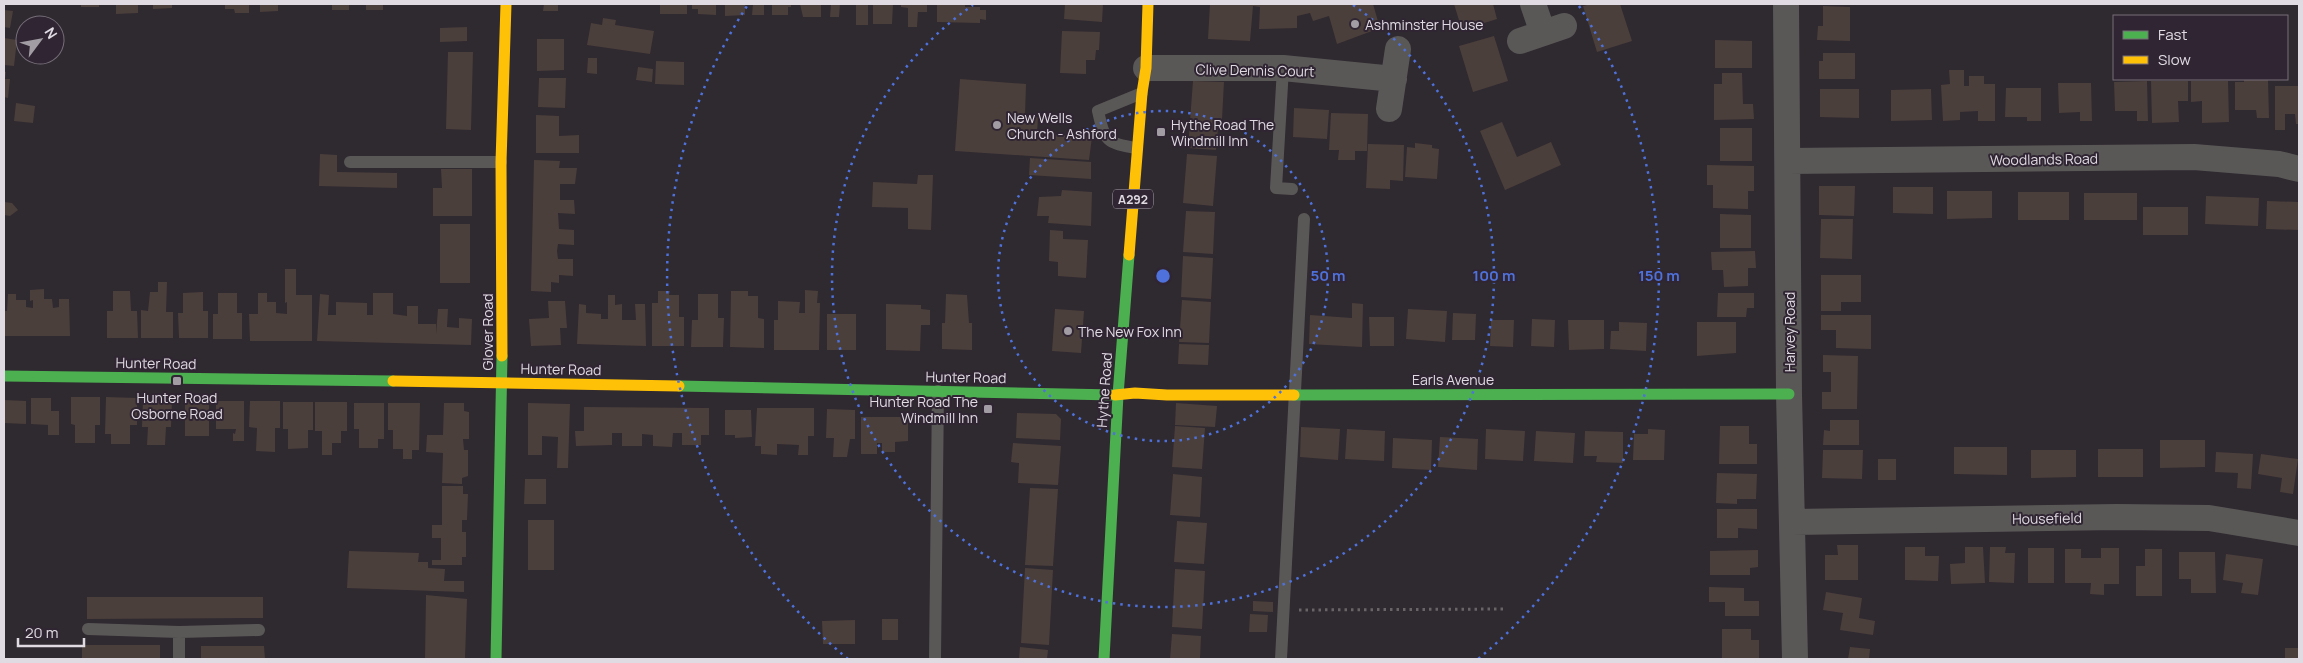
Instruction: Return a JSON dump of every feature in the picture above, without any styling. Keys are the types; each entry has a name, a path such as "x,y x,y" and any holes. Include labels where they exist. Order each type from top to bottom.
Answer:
{"street":[{"name":"Glover Road","path":"496,659 502,382 501,162 506,4"},
{"name":"Hythe Road","path":"1104,659 1118,395 1144,81 1148,4"},
{"path":"1533,4 1542,34"},
{"name":"Harvey Road","path":"1786,4 1789,394 1795,659"},
{"path":"1390,109 1398,49"},
{"name":"Clive Dennis Court","path":"1144,81 1283,68 1394,79"},
{"name":"Woodlands Road","path":"1788,161 2194,157 2279,164 2299,169"},
{"name":"Hunter Road","path":"4,376 502,382 1118,395"},
{"name":"Earls Avenue","path":"1118,395 1134,393 1167,395 1789,394"},
{"name":"Housefield","path":"1792,522 2117,517 2209,518 2299,533"}],"lane":[{"path":"1283,68 1276,188 1292,189"},
{"path":"1137,148 1114,144 1108,141 1102,131 1098,111 1144,81"},
{"path":"350,162 501,162"},
{"path":"1281,659 1304,219"},
{"path":"934,659 938,391"},
{"path":"88,629 179,632 260,630"},
{"path":"179,632 179,659"}],"path":[{"path":"1284,610 1505,609"}],"building":[{"path":"81,4 99,4 99,7 81,7"},
{"path":"116,4 138,4 138,13 116,14"},
{"path":"153,4 172,4 172,8 153,9"},
{"path":"225,4 249,4 249,13 235,13 234,9 225,9"},
{"path":"260,4 278,4 278,11 260,12"},
{"path":"332,4 349,4 349,10 332,10"},
{"path":"366,4 383,4 383,10 366,10"},
{"path":"544,4 558,4 558,11 543,11"},
{"path":"660,4 687,4 687,14 660,14"},
{"path":"692,4 716,4 716,15 698,14 698,9 692,9"},
{"path":"725,4 745,4 745,15 725,16"},
{"path":"753,4 764,4 764,15 752,15"},
{"path":"772,4 791,4 791,7 788,7 788,15 772,15"},
{"path":"800,4 821,4 821,17 803,17"},
{"path":"831,4 840,4 839,17 830,17"},
{"path":"856,4 868,4 868,25 856,25"},
{"path":"873,4 893,4 892,24 873,24"},
{"path":"901,4 927,4 927,12 918,12 917,27 908,27 908,8 901,7"},
{"path":"937,4 965,4 965,7 980,7 980,10 986,10 986,20 980,19 980,23 937,22"},
{"path":"1065,4 1103,4 1102,22 1064,19"},
{"name":"Ashminster House","path":"1210,4 1373,4 1380,28 1337,44 1329,16 1313,21 1310,13 1297,16 1297,28 1259,29 1260,7 1253,6 1250,41 1208,39"},
{"path":"1454,4 1493,4 1497,19 1462,30"},
{"path":"1591,4 1620,4 1632,41 1597,52 1583,6"},
{"path":"1823,6 1850,7 1850,41 1817,40 1818,26 1823,26"},
{"path":"4,10 13,11 10,28 4,27"},
{"path":"603,18 616,20 615,25 654,31 650,54 587,45 591,23 602,25"},
{"path":"467,27 467,41 440,42 440,28"},
{"path":"1062,31 1100,32 1099,50 1096,50 1095,60 1086,60 1086,74 1060,73"},
{"path":"1494,36 1508,81 1473,92 1459,46"},
{"path":"4,38 15,40 14,66 4,65"},
{"path":"537,39 564,39 564,70 537,71"},
{"path":"1715,40 1752,41 1752,68 1715,68"},
{"path":"448,52 473,52 471,130 446,129"},
{"path":"1823,53 1855,53 1855,79 1819,79 1819,61 1823,61"},
{"path":"588,58 597,58 597,74 587,73"},
{"path":"656,61 684,62 684,85 655,84"},
{"path":"638,67 653,69 652,82 636,80"},
{"path":"1949,70 1964,70 1964,86 1969,86 1969,76 1984,76 1984,84 1995,84 1995,121 1978,121 1978,111 1960,112 1960,120 1943,121 1941,85 1950,84"},
{"path":"4,72 6,72 5,79 10,79 8,98 4,97"},
{"path":"1722,73 1742,73 1743,104 1753,104 1754,119 1714,120 1714,84 1722,84"},
{"path":"539,78 566,78 565,108 538,107"},
{"name":"New Wells Church - Ashford","path":"960,79 1026,84 1025,116 1038,117 1037,134 1092,137 1089,160 955,151"},
{"path":"2244,80 2268,80 2269,118 2257,118 2256,110 2235,110 2235,82 2244,82"},
{"path":"1193,81 1224,82 1222,119 1219,118 1216,150 1188,148"},
{"path":"2147,81 2148,121 2137,121 2137,111 2115,111 2114,82"},
{"path":"2151,81 2188,81 2188,101 2178,101 2179,122 2152,123"},
{"path":"2191,81 2228,81 2229,122 2202,123 2202,101 2191,102"},
{"path":"2058,83 2091,83 2092,121 2080,121 2080,112 2059,113"},
{"path":"2275,86 2299,86 2299,124 2296,124 2295,114 2285,114 2285,130 2275,130"},
{"path":"2006,88 2041,88 2041,121 2027,121 2027,117 2005,117"},
{"path":"1820,89 1859,89 1859,118 1820,117"},
{"path":"1931,89 1932,120 1891,121 1891,90"},
{"path":"16,103 35,106 33,123 14,121"},
{"path":"1294,108 1329,110 1327,139 1293,137"},
{"path":"1331,113 1368,114 1367,151 1355,151 1355,160 1338,160 1339,150 1329,150"},
{"path":"536,115 559,116 559,136 579,135 579,153 536,153"},
{"path":"1502,122 1517,157 1551,142 1561,165 1505,190 1480,131"},
{"path":"1720,128 1752,128 1752,161 1720,161"},
{"path":"1415,143 1432,145 1432,148 1439,149 1437,179 1405,177 1407,147 1415,148"},
{"path":"1368,144 1404,145 1403,181 1390,180 1390,189 1366,188"},
{"path":"320,154 337,155 337,172 397,173 397,188 319,186"},
{"path":"1187,154 1217,156 1213,206 1183,203"},
{"path":"1030,158 1091,162 1091,179 1029,175"},
{"path":"534,160 560,161 559,168 577,168 575,184 560,184 560,200 574,200 575,214 558,213 559,229 574,230 574,245 558,244 557,251 558,259 573,259 573,276 559,275 559,283 551,282 551,292 531,291"},
{"path":"1707,165 1754,166 1754,191 1748,191 1748,209 1713,208 1713,185 1707,185"},
{"path":"441,169 472,169 472,216 433,216 433,188 442,188"},
{"path":"918,175 933,175 931,230 908,229 908,208 872,207 873,182 917,184"},
{"path":"1819,186 1855,186 1854,216 1819,215"},
{"path":"1893,187 1933,187 1933,214 1893,213"},
{"path":"1062,190 1092,192 1091,226 1048,223 1049,216 1037,216 1039,197 1061,196"},
{"path":"1947,191 1992,191 1992,218 1947,219"},
{"path":"2018,192 2069,192 2069,220 2018,220"},
{"path":"2084,193 2137,193 2137,220 2084,220"},
{"path":"2206,196 2259,198 2258,226 2205,224"},
{"path":"2267,201 2299,202 2299,230 2266,229"},
{"path":"4,202 12,203 18,210 10,216 4,215"},
{"path":"2143,207 2188,207 2188,235 2143,235"},
{"path":"1186,211 1215,212 1213,254 1183,252"},
{"path":"1720,214 1751,215 1751,248 1720,248"},
{"path":"1821,219 1853,219 1852,259 1820,258"},
{"path":"440,224 470,224 470,283 440,283"},
{"path":"1050,230 1063,231 1063,239 1088,240 1086,278 1058,276 1058,262 1049,261"},
{"path":"1755,251 1756,268 1748,268 1748,286 1724,287 1723,270 1712,270 1711,252"},
{"path":"1183,256 1213,258 1211,299 1181,297"},
{"path":"285,269 296,269 296,295 312,295 312,341 250,341 249,314 258,314 258,293 267,293 267,302 276,302 276,313 287,314 287,302 285,303"},
{"path":"1821,275 1861,275 1861,302 1841,302 1841,311 1821,311"},
{"path":"158,282 167,282 166,312 173,312 173,338 141,338 141,310 148,311 150,292 158,292"},
{"path":"44,289 44,299 52,299 53,308 59,307 59,299 69,299 70,336 4,336 4,311 7,311 8,294 16,294 16,300 26,300 26,307 33,308 33,300 30,301 30,290"},
{"path":"805,290 818,291 817,303 820,303 819,350 774,350 774,320 778,320 778,301 800,302 799,313 805,313"},
{"path":"113,291 130,291 131,311 137,311 138,338 107,338 107,311 113,311"},
{"path":"658,291 670,291 669,295 679,295 679,317 684,317 684,346 652,346 652,303 658,303"},
{"path":"731,291 748,291 748,296 758,296 758,318 764,319 764,348 730,347"},
{"path":"203,292 203,311 208,311 208,338 179,338 178,313 183,313 183,293"},
{"path":"218,293 237,293 237,313 242,313 242,339 213,339 213,314 218,314"},
{"path":"373,293 393,293 393,314 407,316 407,306 418,306 418,324 436,324 436,334 438,309 448,309 447,327 459,328 459,318 472,319 471,345 317,341 320,294 329,295 328,315 336,315 336,302 367,303 367,315 373,315"},
{"path":"1718,293 1754,293 1754,308 1747,308 1746,317 1717,317"},
{"path":"698,294 718,294 718,318 724,318 723,347 691,347 692,320 698,320"},
{"path":"946,294 967,295 969,323 972,323 972,350 942,349 942,323 945,323"},
{"path":"608,295 615,295 615,305 622,304 622,320 636,320 635,304 645,304 646,346 577,344 579,304 586,305 586,313 601,314 601,319 608,319"},
{"path":"1182,300 1211,302 1209,343 1179,342"},
{"path":"548,301 565,301 567,328 560,328 561,345 531,346 529,319 549,318"},
{"path":"1352,303 1363,304 1362,347 1309,344 1310,315 1352,318"},
{"path":"886,304 921,305 921,309 930,310 930,325 921,325 920,351 886,350"},
{"name":"The New Fox Inn","path":"1055,309 1084,311 1081,353 1052,351"},
{"path":"1408,309 1447,311 1445,342 1406,339"},
{"path":"1453,313 1476,314 1475,340 1452,340"},
{"path":"827,314 856,314 856,350 827,350"},
{"path":"1821,315 1871,315 1871,349 1836,348 1836,330 1821,330"},
{"path":"1369,317 1394,317 1394,346 1370,346"},
{"path":"1532,319 1555,320 1554,347 1531,346"},
{"path":"1491,320 1514,320 1513,347 1490,346"},
{"path":"1568,320 1604,320 1604,349 1569,350"},
{"path":"1619,322 1647,323 1646,351 1610,349 1611,331 1619,331"},
{"path":"1697,322 1736,322 1736,353 1697,356"},
{"path":"1179,344 1209,345 1208,365 1178,364"},
{"path":"1823,355 1858,356 1857,409 1822,409 1822,392 1831,392 1831,372 1823,372"},
{"path":"71,397 100,397 100,425 95,425 95,443 75,443 75,425 71,424"},
{"path":"106,397 137,398 137,425 130,425 130,444 111,444 111,434 105,434"},
{"path":"31,398 51,398 51,411 59,411 59,435 48,435 48,425 31,424"},
{"path":"4,400 26,401 26,424 4,423"},
{"path":"143,401 172,401 171,427 166,427 165,445 147,445 148,427 142,427"},
{"path":"185,401 209,401 209,436 185,436"},
{"path":"216,401 244,401 244,441 233,441 233,433 235,434 236,429 216,429"},
{"path":"250,401 280,401 280,428 275,428 275,452 256,451 257,428 249,427"},
{"path":"283,402 313,402 313,430 308,430 308,448 288,449 288,429 283,429"},
{"path":"315,402 347,402 347,431 341,431 341,443 332,443 332,455 322,455 322,431 315,431"},
{"path":"354,403 384,403 384,439 378,439 378,448 359,448 359,429 354,429"},
{"path":"388,403 420,403 419,450 412,450 412,459 403,459 403,449 393,449 393,430 388,430"},
{"path":"444,403 464,403 464,411 469,412 469,439 463,439 464,450 468,450 468,476 462,478 462,484 442,483 443,453 426,452 427,435 443,435"},
{"path":"528,403 570,404 568,468 557,468 558,437 542,436 542,455 528,455"},
{"path":"1176,403 1217,406 1215,427 1175,425"},
{"path":"584,407 709,408 709,435 701,435 701,445 682,445 682,433 673,433 672,447 653,446 653,435 642,434 642,446 622,446 622,433 612,433 612,445 576,446 575,431 584,431"},
{"path":"757,408 814,408 814,436 808,436 808,455 798,455 799,445 777,444 777,455 761,454 761,446 755,446"},
{"path":"827,409 855,410 855,439 850,439 847,457 833,457 834,438 826,438"},
{"path":"725,410 751,410 752,437 735,438 735,435 725,435"},
{"path":"1017,413 1056,414 1061,419 1060,440 1016,438"},
{"path":"861,417 908,417 908,441 895,442 895,452 882,452 882,443 877,443 877,454 861,454"},
{"path":"1830,420 1859,420 1859,445 1823,445 1824,430 1830,431"},
{"path":"1175,426 1205,428 1202,469 1172,467"},
{"path":"1720,426 1749,426 1749,444 1757,444 1757,464 1719,464"},
{"path":"1301,427 1340,429 1338,460 1300,457"},
{"path":"1347,429 1385,431 1384,461 1345,459"},
{"path":"1486,429 1525,431 1523,461 1485,459"},
{"path":"1648,429 1665,430 1664,460 1633,460 1634,434 1648,434"},
{"path":"1536,431 1575,433 1573,463 1534,461"},
{"path":"1585,431 1623,432 1623,463 1596,462 1597,456 1584,456"},
{"path":"1440,437 1478,439 1477,470 1438,467"},
{"path":"1393,438 1432,440 1431,470 1392,468"},
{"path":"2160,440 2205,440 2205,467 2160,468"},
{"path":"1013,443 1061,446 1058,485 1018,483 1019,463 1011,462"},
{"path":"1954,447 2007,447 2007,475 1954,474"},
{"path":"2098,449 2143,449 2143,477 2098,477"},
{"path":"1823,450 1863,450 1862,479 1822,478"},
{"path":"2031,450 2076,450 2076,477 2031,478"},
{"path":"2216,452 2253,454 2251,489 2237,488 2238,473 2215,472"},
{"path":"2261,454 2298,459 2293,494 2280,492 2282,478 2258,474"},
{"path":"1878,459 1896,459 1896,480 1878,480"},
{"path":"1717,473 1757,474 1756,499 1737,499 1737,504 1716,503"},
{"path":"1173,474 1202,477 1200,517 1170,515"},
{"path":"525,479 546,479 546,504 524,504"},
{"path":"442,486 463,486 463,494 468,494 467,520 462,520 462,532 466,532 466,557 462,557 462,565 432,565 432,560 441,560 441,538 432,538 432,525 442,525"},
{"path":"1030,488 1058,489 1053,566 1025,565"},
{"path":"1717,509 1757,509 1757,529 1738,528 1738,538 1717,538"},
{"path":"528,520 554,520 554,570 528,570"},
{"path":"1177,521 1207,523 1204,564 1174,562"},
{"path":"1837,545 1858,545 1858,580 1825,580 1825,555 1838,555"},
{"path":"1905,547 1925,547 1925,556 1939,556 1938,581 1905,580"},
{"path":"1965,547 1983,547 1985,583 1951,584 1950,564 1965,563"},
{"path":"1990,547 2006,547 2005,553 2015,553 2014,583 1989,582"},
{"path":"2028,548 2054,548 2054,583 2028,583"},
{"path":"2101,548 2119,548 2119,584 2104,584 2104,595 2090,594 2091,583 2065,583 2065,549 2081,549 2081,558 2101,558"},
{"path":"2145,549 2162,549 2162,596 2136,596 2136,566 2145,566"},
{"path":"1758,550 1758,567 1750,568 1750,575 1710,575 1710,551"},
{"path":"349,551 419,553 418,562 428,562 428,568 445,569 444,581 464,581 464,592 347,588"},
{"path":"2179,552 2215,552 2216,593 2191,593 2191,579 2179,579"},
{"path":"2226,554 2263,559 2258,595 2241,593 2243,583 2223,580"},
{"path":"1025,568 1053,570 1049,645 1021,643"},
{"path":"1175,569 1205,571 1202,629 1172,627"},
{"path":"1709,587 1744,588 1744,601 1759,601 1759,616 1725,616 1725,602 1709,602"},
{"path":"1826,592 1862,598 1859,618 1875,621 1873,635 1840,630 1843,613 1823,610"},
{"path":"426,595 467,599 465,659 425,659"},
{"path":"87,597 263,597 263,618 87,619"},
{"path":"1253,601 1273,602 1273,612 1253,611"},
{"path":"1250,614 1268,615 1267,632 1249,632"},
{"path":"882,619 898,619 898,640 882,640"},
{"path":"855,620 855,644 823,644 822,621"},
{"path":"1722,629 1751,629 1751,640 1759,640 1759,659 1722,659"},
{"path":"1172,634 1201,636 1200,659 1170,659"},
{"path":"82,645 160,645 160,659 82,659"},
{"path":"201,646 264,646 265,659 201,659"},
{"path":"1020,647 1048,650 1047,659 1019,659"},
{"path":"1850,647 1870,649 1869,659 1848,659"},
{"path":"2285,648 2299,648 2299,659 2285,659"}],"traffic: fast":[{"path":"1104,659 1118,395 1129,255"},
{"path":"496,659 502,356"},
{"path":"4,376 393,381"},
{"path":"679,386 1115,395"},
{"path":"1294,395 1789,394"}],"traffic: slow":[{"path":"502,356 501,162 506,4"},
{"path":"1129,255 1142,93 1146,68 1148,4"},
{"path":"393,381 679,386"},
{"path":"1115,395 1135,393 1167,395 1294,395"}],"place":[{"name":"Ashminster House","path":"1355,24"},
{"name":"New Wells Church - Ashford","path":"997,125"},
{"name":"Hythe Road The Windmill Inn","path":"1161,132"},
{"name":"The New Fox Inn","path":"1068,331"},
{"name":"Hunter Road Osborne Road","path":"177,381"},
{"name":"Hunter Road The Windmill Inn","path":"988,409"}]}
